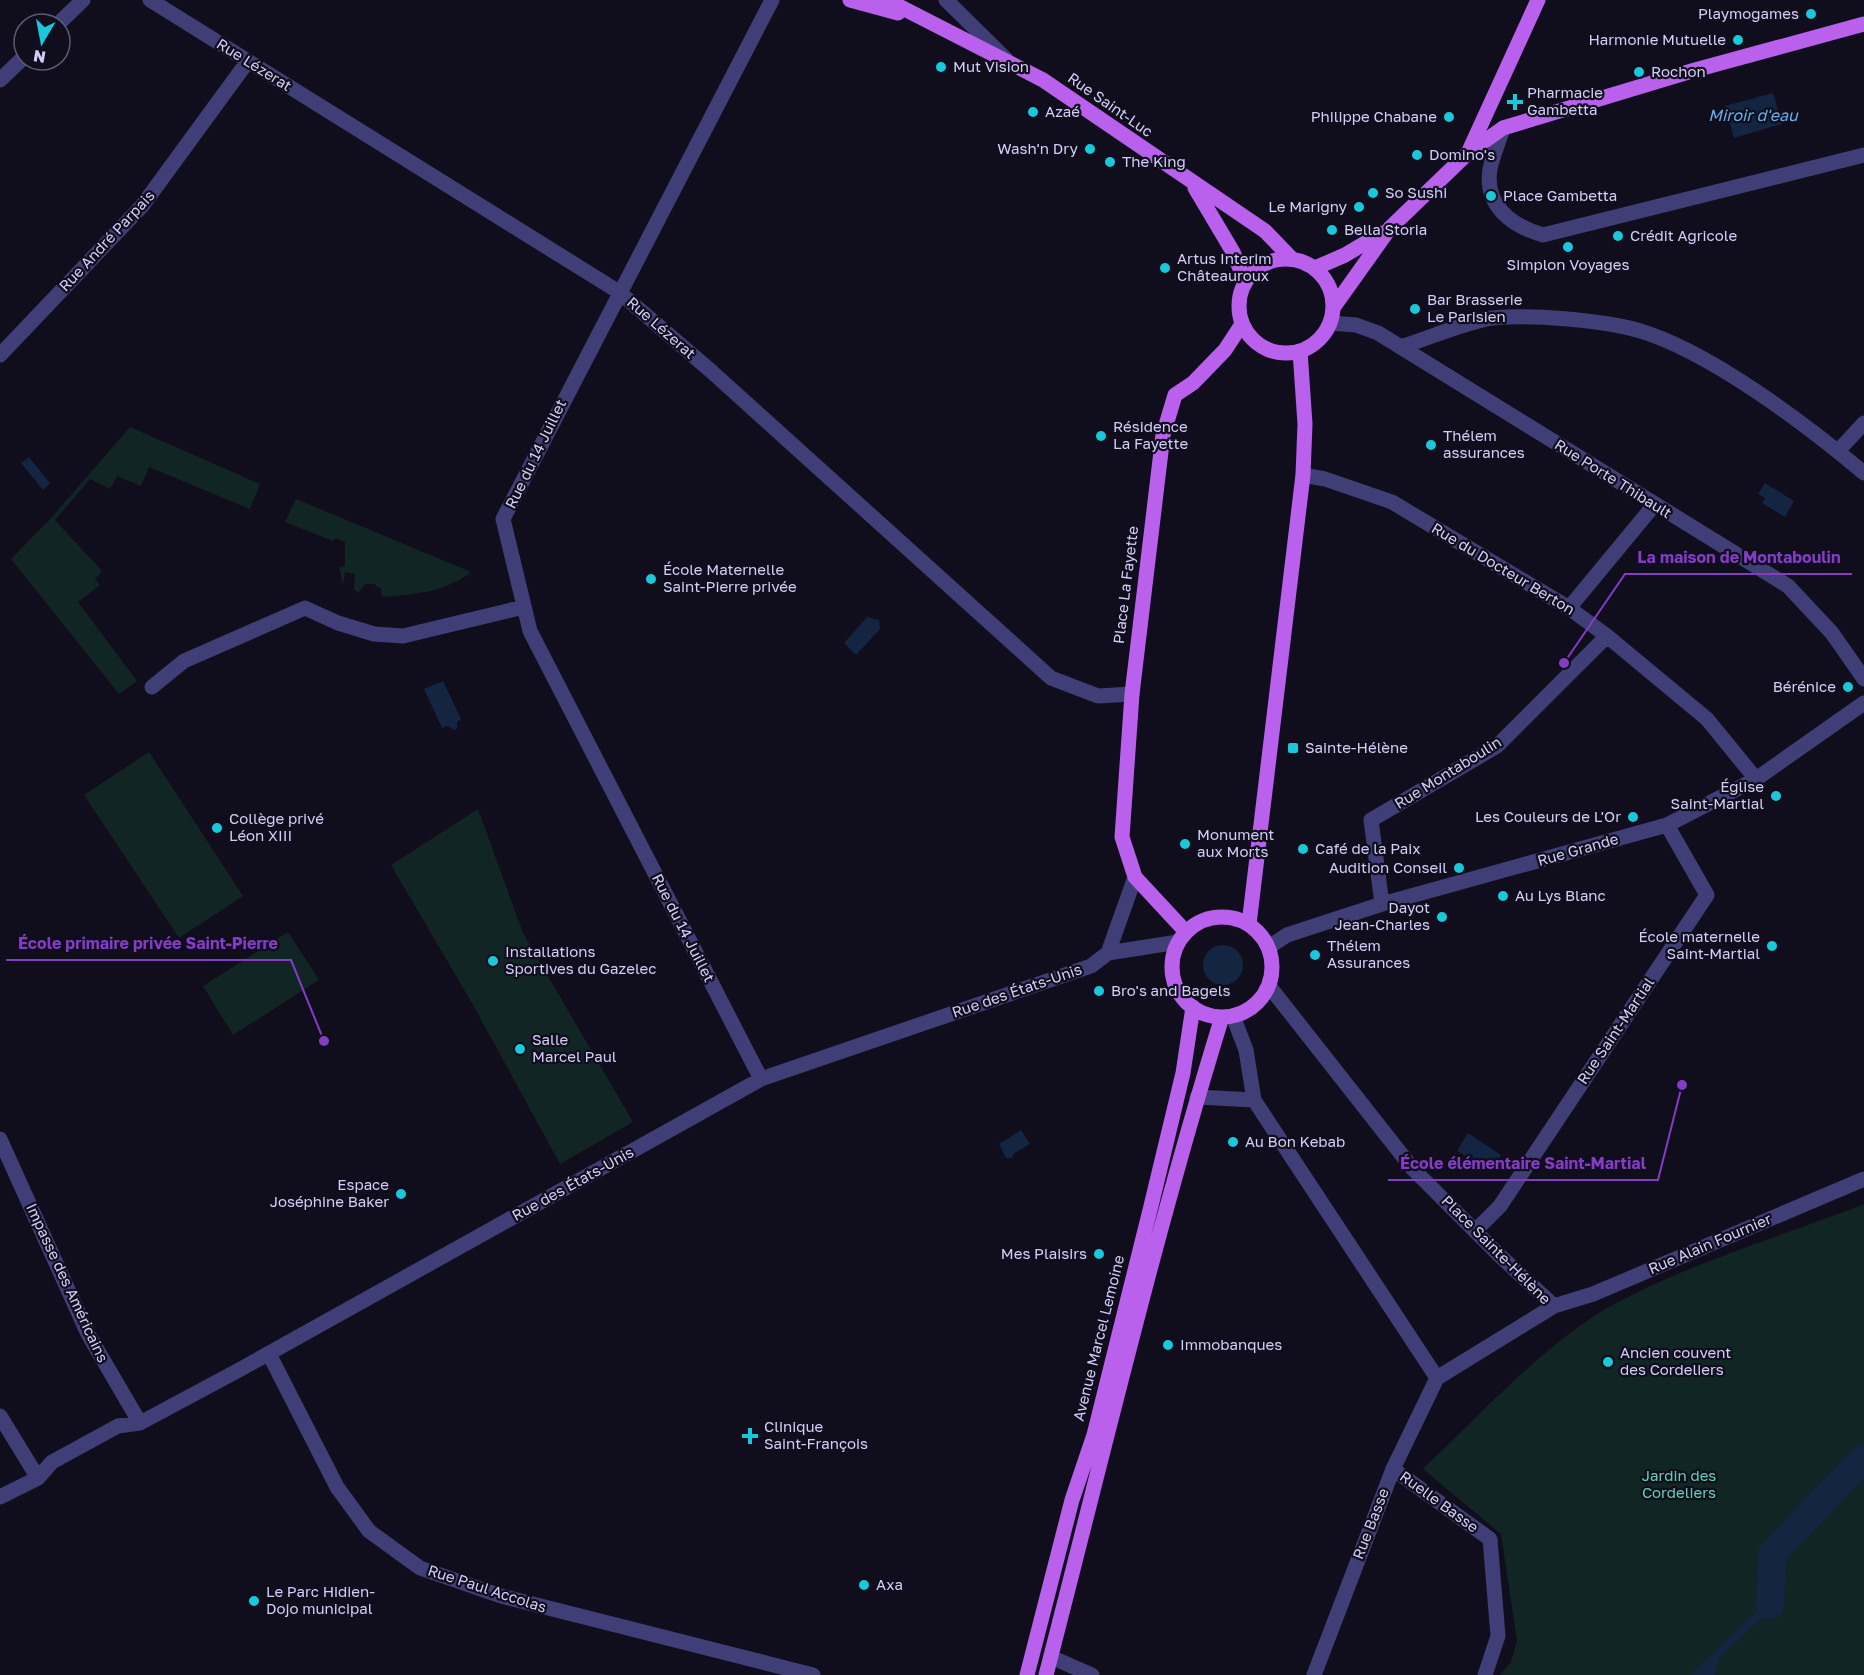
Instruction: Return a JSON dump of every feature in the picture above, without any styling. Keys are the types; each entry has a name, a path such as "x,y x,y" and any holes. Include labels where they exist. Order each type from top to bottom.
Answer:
{"main road":[{"name":"Rue Saint-Luc","path":"850,0 927,20"},
{"name":"Rue Saint-Luc","path":"887,0 1006,59 1043,80 1265,231 1292,259"},
{"path":"1468,153 1538,0"},
{"path":"1331,316 1331,293 1325,280 1315,268 1292,259 1279,259 1254,270 1245,281 1240,295 1238,309 1242,324 1249,336 1272,351 1300,351 1313,345 1390,228 1468,153 1503,128 1695,69 1864,24"},
{"name":"Rue Saint-Luc","path":"1192,183 1233,252 1245,281"},
{"path":"1315,268 1345,255 1390,228"},
{"name":"Place La Fayette","path":"1182,937 1135,877 1122,837 1132,694 1163,435 1175,395 1193,383 1225,350 1242,324"},
{"path":"1249,924 1303,475 1305,424 1300,351"},
{"path":"1209,918 1236,918 1249,924 1261,934 1269,947 1272,960 1269,986 1254,1006 1228,1016 1202,1013 1193,1008 1183,997 1172,970 1173,956 1182,937 1209,918"},
{"name":"Avenue Marcel Lemoine","path":"1046,1675 1090,1505 1107,1413 1188,1051 1193,1008"},
{"name":"Avenue Marcel Lemoine","path":"1027,1675 1072,1500 1107,1413 1197,1097 1228,1016"},
{"path":"1072,1500 1090,1505"}],"street":[{"path":"70,12 83,0"},
{"name":"Rue Lézerat","path":"150,0 619,292 711,371 1051,678 1098,696 1132,694"},
{"name":"Rue du 14 Juillet","path":"761,1079 530,631 503,519 772,0"},
{"name":"Rue Saint-Luc","path":"946,0 1006,59"},
{"name":"Rue André Parpais","path":"0,355 142,207 248,61"},
{"path":"0,80 12,68"},
{"path":"1503,128 1490,171 1493,192 1502,213 1512,223 1543,235 1864,155"},
{"name":"Rue Porte Thibault","path":"1331,316 1356,325 1400,347 1788,586 1832,633 1864,680"},
{"path":"1400,347 1491,318 1563,319 1637,330 1687,351 1746,386 1838,451 1864,473"},
{"path":"1838,451 1864,423"},
{"name":"Rue du Docteur Berton","path":"1303,475 1325,479 1392,502 1569,608 1607,636 1707,719 1756,779"},
{"path":"1569,608 1655,504"},
{"path":"152,687 184,661 305,608 338,623 374,633 403,636 524,607"},
{"name":"Rue Montaboulin","path":"1382,904 1371,820 1497,746 1607,636"},
{"name":"Rue Grande","path":"1269,947 1287,935 1382,904 1667,825 1756,779 1864,704"},
{"name":"Rue Saint-Martial","path":"1476,1230 1500,1206 1707,895 1667,825"},
{"path":"1108,953 1135,877"},
{"name":"Rue des États-Unis","path":"0,1497 39,1478 52,1462 118,1426 140,1423 270,1353 761,1079 1091,966 1108,953 1182,937"},
{"name":"Place Sainte-Hélène","path":"1269,986 1413,1169 1554,1306 1437,1378"},
{"path":"1228,1016 1246,1050 1254,1100 1437,1378"},
{"path":"1197,1097 1254,1100"},
{"name":"Impasse des Américains","path":"0,1139 88,1334 140,1423"},
{"name":"Rue Alain Fournier","path":"1554,1306 1593,1294 1864,1179"},
{"name":"Rue Paul Accolas","path":"270,1353 337,1487 369,1531 420,1568 501,1596 813,1675"},
{"name":"Rue Basse","path":"1314,1675 1393,1469 1437,1378"},
{"path":"0,1416 39,1478"},
{"name":"Ruelle Basse","path":"1393,1469 1490,1539 1498,1636 1485,1675"},
{"path":"1051,1657 1092,1675"}],"green space":[{"path":"130,427 260,484 250,509 149,467 141,486 117,476 110,489 90,479 55,520 102,571 95,579 100,585 78,602 137,681 119,694 11,559 52,517"},
{"path":"296,499 471,572 450,584 429,591 382,597 381,589 374,584 365,584 358,593 354,589 355,574 345,572 343,585 339,567 345,566 345,542 335,538 333,541 285,522"},
{"path":"149,752 243,896 179,938 84,795"},
{"name":"Installations Sportives du Gazelec","path":"478,809 523,933 633,1122 560,1164 473,1005 391,865"},
{"path":"288,932 319,980 233,1035 203,986"},
{"name":"Jardin des Cordeliers","path":"1864,1204 1864,1675 1500,1675 1511,1662 1517,1641 1501,1534 1423,1469 1537,1360 1562,1339 1611,1306 1641,1290 1704,1263"}],"water":[{"name":"Miroir d'eau","path":"1773,93 1782,124 1734,138 1725,106"},
{"path":"29,457 50,483 43,490 21,463"},
{"path":"1765,483 1794,501 1785,517 1762,503 1765,498 1758,494"},
{"path":"867,617 879,620 880,629 856,655 844,643"},
{"path":"443,681 461,719 454,730 448,726 442,728 424,689"},
{"path":"1223,945 1231,946 1237,951 1242,957 1242,973 1237,979 1231,984 1223,985 1215,984 1209,979 1204,973 1203,965 1204,957 1209,951 1215,946"},
{"path":"1021,1130 1030,1144 1013,1154 1012,1158 1006,1158 999,1144"},
{"path":"1468,1133 1501,1155 1491,1172 1457,1151"},
{"path":"1767,1602 1772,1608 1719,1658 1715,1675 1690,1675"}],"waterway":[{"path":"1770,1605 1772,1554 1864,1458"}],"place":[{"name":"Playmogames","path":"1811,14"},
{"name":"Harmonie Mutuelle","path":"1738,40"},
{"name":"Mut Vision","path":"941,67"},
{"name":"Rochon","path":"1639,72"},
{"name":"Pharmacie Gambetta","path":"1515,102"},
{"name":"Azaé","path":"1033,112"},
{"name":"Philippe Chabane","path":"1449,117"},
{"name":"Wash'n Dry","path":"1090,149"},
{"name":"Domino's","path":"1417,155"},
{"name":"The King","path":"1110,162"},
{"name":"So Sushi","path":"1373,193"},
{"name":"Place Gambetta","path":"1491,196"},
{"name":"Le Marigny","path":"1359,207"},
{"name":"Bella Storia","path":"1332,230"},
{"name":"Crédit Agricole","path":"1618,236"},
{"name":"Simplon Voyages","path":"1568,247"},
{"name":"Artus Interim Châteauroux","path":"1165,268"},
{"name":"Bar Brasserie Le Parisien","path":"1415,309"},
{"name":"Résidence La Fayette","path":"1101,436"},
{"name":"Thélem assurances","path":"1431,445"},
{"name":"École Maternelle Saint-Pierre privée","path":"651,579"},
{"name":"La maison de Montaboulin","path":"1564,663"},
{"name":"Bérénice","path":"1848,687"},
{"name":"Sainte-Hélène","path":"1293,748"},
{"name":"Église Saint-Martial","path":"1776,796"},
{"name":"Les Couleurs de L'Or","path":"1633,817"},
{"name":"Collège privé Léon XIII","path":"217,828"},
{"name":"Monument aux Morts","path":"1185,844"},
{"name":"Café de la Paix","path":"1303,849"},
{"name":"Audition Conseil","path":"1459,868"},
{"name":"Au Lys Blanc","path":"1503,896"},
{"name":"Dayot Jean-Charles","path":"1442,917"},
{"name":"École maternelle Saint-Martial","path":"1772,946"},
{"name":"Thélem Assurances","path":"1315,955"},
{"name":"Installations Sportives du Gazelec","path":"493,961"},
{"name":"Bro's and Bagels","path":"1099,991"},
{"name":"École primaire privée Saint-Pierre","path":"324,1041"},
{"name":"Salle Marcel Paul","path":"520,1049"},
{"name":"École élémentaire Saint-Martial","path":"1682,1085"},
{"name":"Au Bon Kebab","path":"1233,1142"},
{"name":"Espace Joséphine Baker","path":"401,1194"},
{"name":"Mes Plaisirs","path":"1099,1254"},
{"name":"Immobanques","path":"1168,1345"},
{"name":"Ancien couvent des Cordeliers","path":"1608,1362"},
{"name":"Clinique Saint-François","path":"750,1436"},
{"name":"Axa","path":"864,1585"},
{"name":"Le Parc Hidien- Dojo municipal","path":"254,1601"}]}
